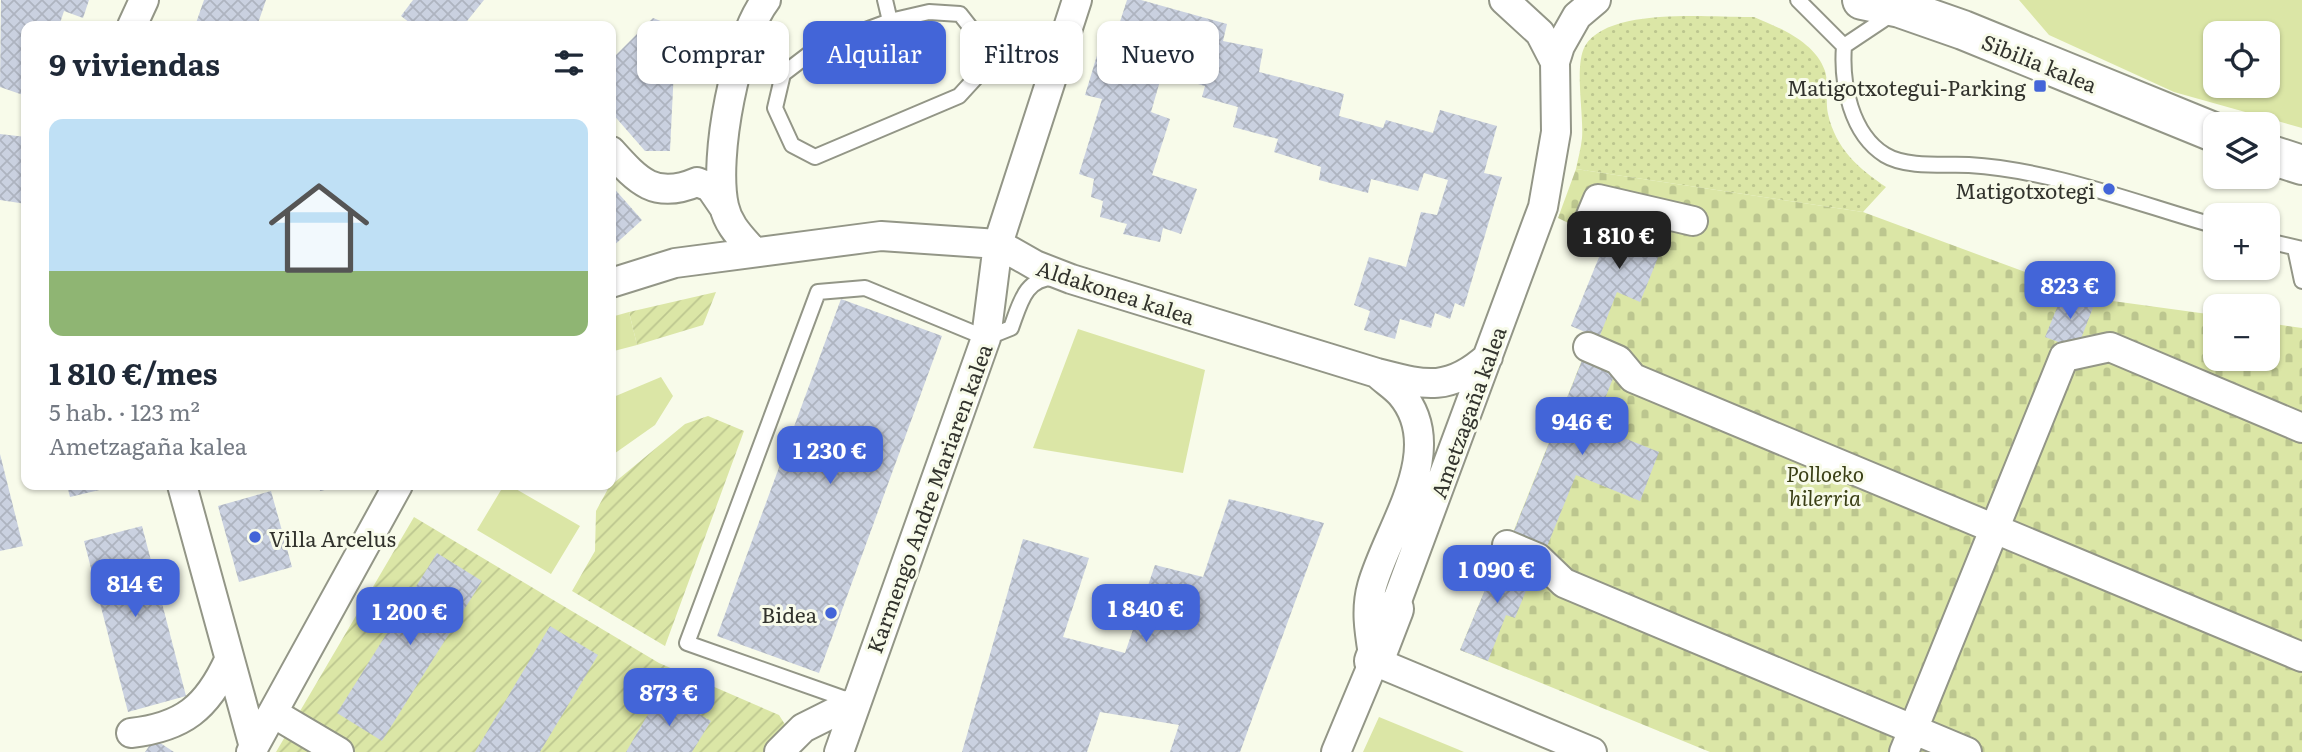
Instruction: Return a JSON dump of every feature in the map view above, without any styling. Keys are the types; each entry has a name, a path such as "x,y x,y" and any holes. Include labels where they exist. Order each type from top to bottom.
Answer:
{"street":[{"path":"134,21 144,0"},
{"path":"723,206 723,152 732,83 754,16 766,0"},
{"name":"Karmengo Andre Mariaren kalea","path":"839,752 986,338 998,244 1077,0"},
{"name":"Ametzagaña kalea","path":"1336,752 1394,609 1488,357 1543,207 1552,170 1557,97 1555,62 1540,33 1504,0"},
{"name":"Ametzagaña kalea","path":"1555,62 1567,31 1577,16 1596,0"},
{"name":"Sibilia kalea","path":"1862,0 1900,8 1963,30 2203,128"},
{"path":"616,157 640,183 656,188 683,188 697,182 709,187 723,206 731,226 753,251"},
{"path":"2280,158 2302,165"},
{"path":"1585,230 1598,199 1693,221"},
{"name":"Aldakonea kalea","path":"616,281 675,263 881,236 998,244 1035,265 1071,279 1377,373 1427,385 1443,383 1474,369 1488,357"},
{"path":"1588,347 1618,360 1633,378 2302,657"},
{"path":"1908,741 2064,357 2110,347 2302,428"},
{"path":"1377,373 1401,395 1420,435 1419,458 1372,587 1367,618 1374,660 1592,752"},
{"path":"183,490 253,750"},
{"path":"253,750 395,490"},
{"path":"1507,545 1538,558 1564,583 1908,741 1967,752"},
{"path":"131,733 159,730 192,714 217,687 229,660"},
{"path":"779,752 803,728 855,702"},
{"path":"273,713 339,752"}],"lane":[{"path":"885,0 890,21"},
{"path":"1798,0 1844,46 1847,92 1858,129 1885,156 1908,161 2011,167 2203,222"},
{"path":"1844,46 1900,8"},
{"path":"929,12 960,14 978,37 981,72 959,96 815,157 792,145 775,107 783,74 817,48 890,21 929,12"},
{"path":"2280,244 2299,248 2302,281"},
{"path":"855,702 687,643 818,292 865,288 986,338 1011,328 1026,289 1042,278 1071,279"}],"green space":[{"path":"2019,0 2302,0 2302,128 2280,122 2280,112 2245,112 2174,92 2049,35"},
{"path":"1663,17 1754,17 1796,37 1820,61 1826,76 1828,114 1837,138 1857,165 1886,187 1863,212 1576,169 1582,138 1580,65 1585,46 1597,33 1616,25"},
{"name":"Polloeko hilerria","path":"1576,169 1863,212 2098,299 2203,313 2203,371 2280,371 2280,325 2302,328 2302,752 1710,752 1460,650 1500,554 1504,555 1592,335 1606,241 1558,218"},
{"path":"716,292 703,325 637,345 629,312"},
{"path":"629,312 637,345 616,350 616,316"},
{"path":"1078,329 1205,370 1183,473 1033,448"},
{"path":"661,377 673,396 655,425 616,452 616,396"},
{"path":"708,416 744,431 665,646 572,591 595,551 596,511 607,490 616,490 616,481 685,424"},
{"path":"501,490 518,490 580,526 551,574 477,530"},
{"path":"414,517 659,663 779,715 800,748 799,752 276,752"},
{"path":"1379,717 1457,749 1464,752 1363,752"}],"building":[{"path":"1,0 89,0 83,18 64,11 61,21 21,21 21,94 0,87"},
{"path":"204,0 266,0 259,21 197,21"},
{"path":"413,0 484,0 467,21 408,21 401,16"},
{"path":"1127,0 1141,0 1216,21 1120,21"},
{"path":"1219,22 1227,24 1223,41 1263,49 1259,72 1344,94 1339,116 1383,128 1386,120 1433,133 1440,110 1497,126 1484,173 1502,177 1464,307 1455,303 1450,319 1435,313 1431,328 1400,319 1395,339 1364,330 1370,311 1354,305 1369,257 1406,267 1421,212 1437,215 1448,180 1424,173 1418,191 1371,179 1368,193 1319,180 1321,167 1274,152 1278,139 1233,127 1238,107 1202,97 1205,86 1198,84 1219,84"},
{"path":"637,34 637,84 673,84 670,151 645,151 616,118 616,55"},
{"path":"1097,55 1097,84 1159,84 1151,112 1170,119 1152,175 1197,189 1181,234 1163,228 1160,242 1123,234 1127,224 1100,217 1103,201 1091,197 1094,179 1079,174 1102,99 1085,95"},
{"path":"0,134 21,136 21,203 0,200"},
{"path":"616,191 642,220 616,243"},
{"path":"1617,213 1668,233 1640,302 1617,292 1599,338 1571,326"},
{"path":"2063,293 2094,305 2077,349 2045,337"},
{"path":"841,299 942,336 819,673 717,636"},
{"path":"1583,358 1616,371 1594,426 1659,452 1640,501 1576,475 1546,549 1512,536"},
{"path":"0,454 23,546 0,551"},
{"path":"68,490 99,490 70,497"},
{"name":"Villa Arcelus","path":"271,491 292,567 239,582 218,506"},
{"path":"1229,499 1324,523 1240,752 1170,752 1179,725 1100,712 1087,752 962,752 1023,539 1089,558 1063,637 1125,653 1155,565 1203,577"},
{"path":"142,526 186,696 128,712 84,541"},
{"path":"437,553 482,581 382,741 337,713"},
{"path":"1500,554 1535,568 1515,618 1506,615 1488,661 1460,650"},
{"path":"550,626 598,655 540,752 475,752"},
{"path":"661,692 711,721 692,752 626,752"},
{"path":"154,739 174,752 145,752"}],"place":[{"name":"Matigotxotegui-Parking","path":"2040,86"},
{"name":"Matigotxotegi","path":"2109,189"},
{"name":"Villa Arcelus","path":"255,537"},
{"name":"Bidea","path":"831,613"}]}
